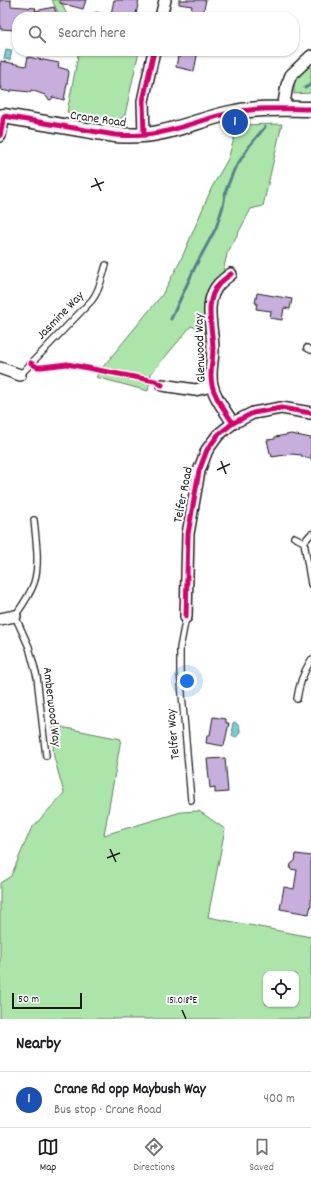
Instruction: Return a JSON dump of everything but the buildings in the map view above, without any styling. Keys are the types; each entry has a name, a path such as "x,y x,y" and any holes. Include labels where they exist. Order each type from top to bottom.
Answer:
{"street":[{"path":"162,12 165,0"},
{"path":"144,134 143,101 153,56"},
{"path":"283,109 290,74 311,56"},
{"name":"Crane Road","path":"2,116 115,135 130,136 158,133 209,118 236,112 311,109"},
{"path":"0,136 2,116"},
{"name":"Glenwood Way","path":"231,274 218,285 212,297 210,310 213,349 211,375 212,386 217,398 233,423"},
{"path":"0,368 20,375"},
{"name":"Glenwood Way","path":"162,385 195,390 212,386"},
{"name":"Telfer Road","path":"186,617 188,534 199,472 207,450 218,435 233,423 253,413 281,408 311,414"},
{"path":"0,619 15,616"}],"lane":[{"name":"Jasmine Way","path":"20,375 92,300 100,286 106,265"},
{"path":"15,616 31,592 34,582 36,571 34,520"},
{"path":"304,542 311,534"},
{"path":"294,537 304,542"},
{"path":"304,542 311,584"},
{"name":"Amberwood Way","path":"15,616 29,647 37,677 46,756"},
{"name":"Telfer Way","path":"186,617 180,648 180,671 191,800"},
{"path":"297,699 301,678 311,660"}],"green space":[{"path":"52,0 60,0 66,12 58,12"},
{"path":"78,56 138,56 125,115 116,122 67,112"},
{"path":"311,61 311,93 294,94 294,77"},
{"path":"282,124 263,206 251,209 227,254 223,272 210,288 204,302 207,331 191,326 151,374 148,391 96,377 162,295 180,262 212,187 228,159 238,125"},
{"path":"51,725 121,739 104,835 181,812 199,811 225,829 208,917 311,937 311,1019 0,1019 0,883 11,876 31,829 64,793 54,757"}],"water":[{"path":"6,49 12,50 10,60 4,59"},
{"path":"235,722 240,728 240,732 236,737 233,737 232,728 233,723"}],"waterway":[{"path":"305,88 311,84"},
{"path":"171,319 196,265 216,228 226,190 234,170 250,145 265,127"}],"cycle path":[{"path":"144,134 143,101 153,56"},
{"path":"0,136 4,116 115,135 136,136 168,131 225,114 244,110 311,109"},
{"path":"231,274 219,284 214,291 211,299 210,315 213,341 211,372 213,390 233,423"},
{"path":"31,363 37,367 67,364 155,381 162,385"},
{"path":"186,617 188,534 199,471 207,450 218,435 233,423 253,413 281,408 311,413"}],"place":[{"name":"Crane Rd opp Maybush Way","path":"235,122"}]}
